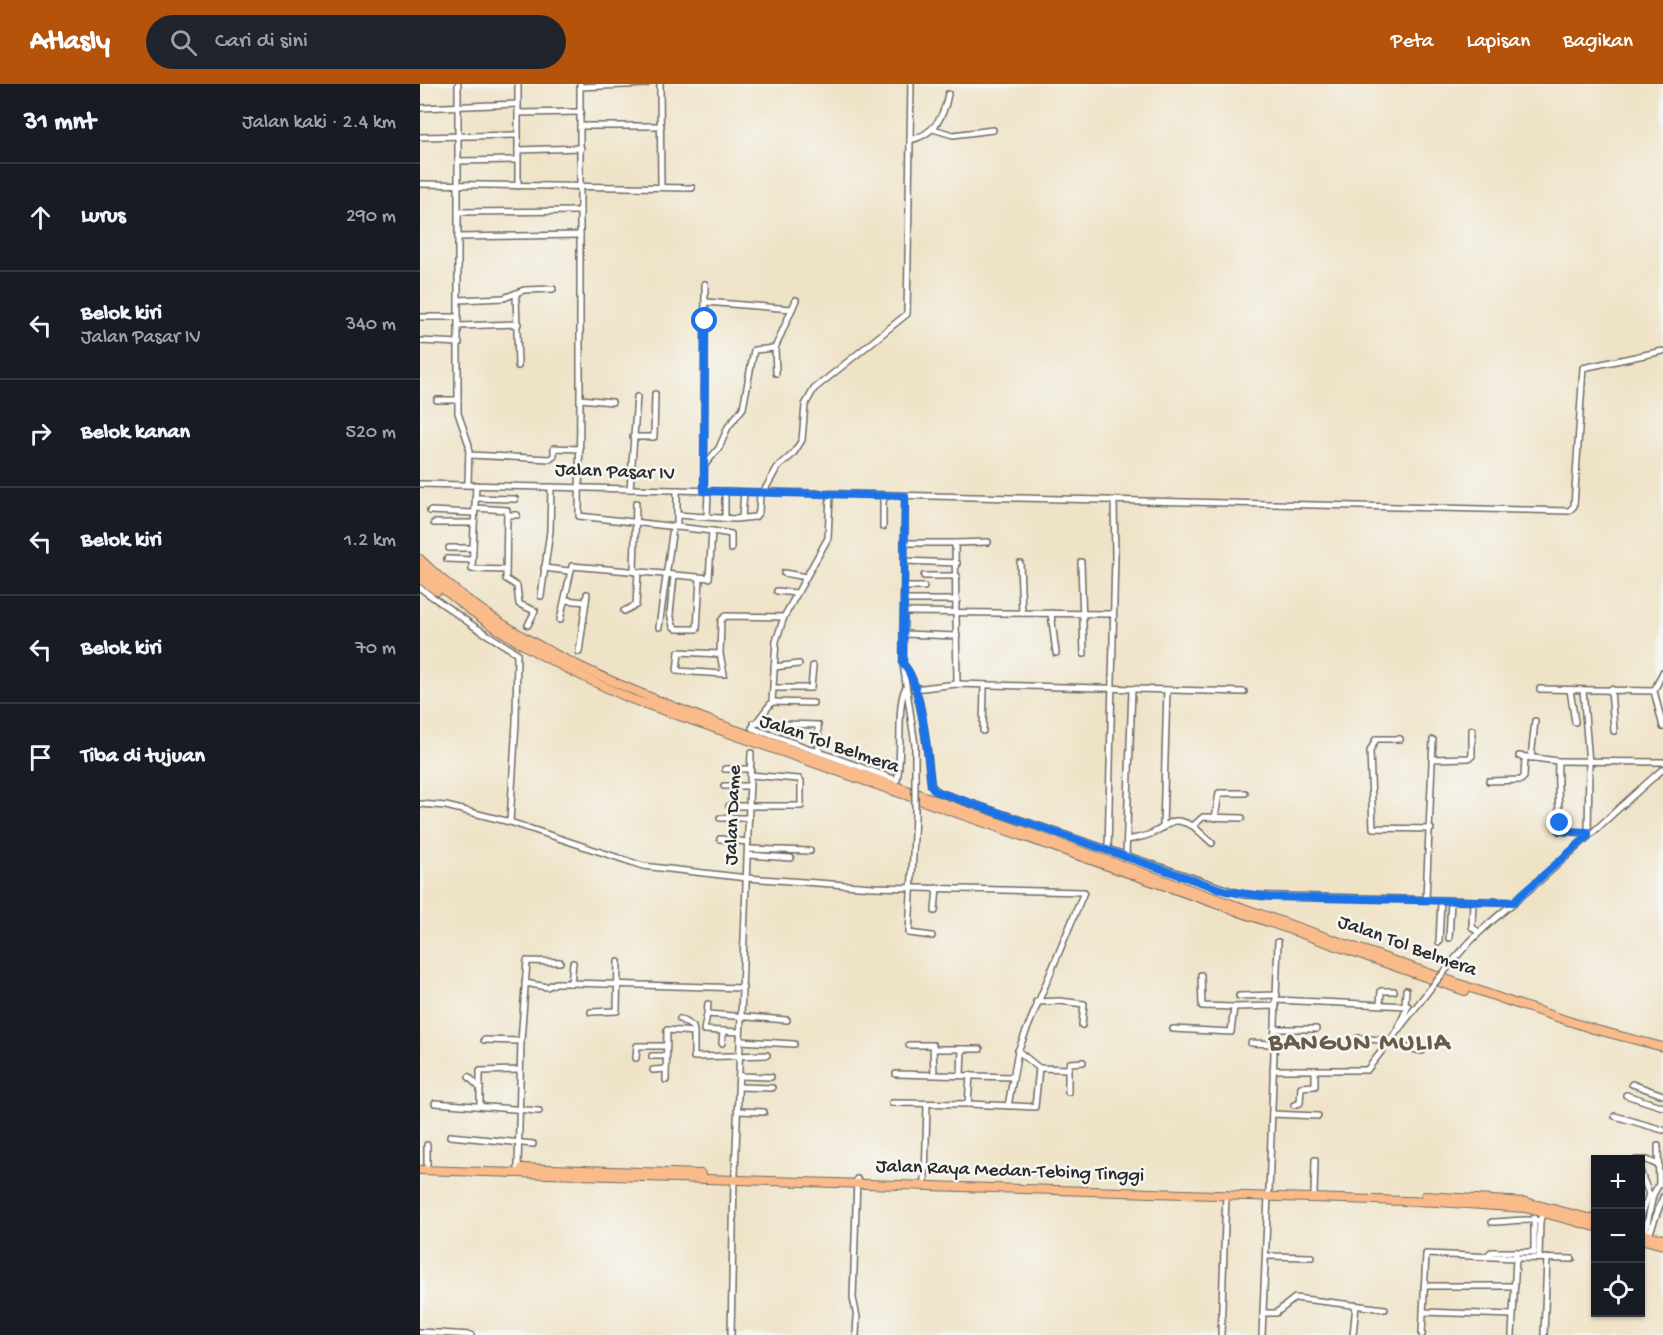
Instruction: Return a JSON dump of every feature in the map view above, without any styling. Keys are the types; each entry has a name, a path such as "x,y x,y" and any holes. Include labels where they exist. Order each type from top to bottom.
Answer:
{"highway":[{"name":"Jalan Tol Belmera","path":"420,559 460,595 520,636 580,668 634,692 1560,1021 1663,1047"},
{"name":"Jalan Tol Belmera","path":"420,569 480,620 575,674 693,722 1560,1021 1663,1053"},
{"path":"420,579 480,620"},
{"name":"Jalan Raya Medan-Tebing Tinggi","path":"422,1167 518,1168 735,1178"},
{"name":"Jalan Raya Medan-Tebing Tinggi","path":"422,1167 1226,1194 1314,1194 1512,1200 1548,1206 1591,1222"},
{"name":"Jalan Raya Medan-Tebing Tinggi","path":"857,1182 925,1182 1438,1202 1533,1210 1591,1222"},
{"path":"1645,1235 1663,1239"},
{"path":"1645,1236 1663,1245"}],"street":[{"path":"458,84 458,400 459,419 467,436 468,484"},
{"path":"518,84 518,186"},
{"path":"646,84 580,86 579,516 731,534 731,549"},
{"path":"660,84 661,187"},
{"path":"677,515 725,518 758,516 761,493 777,468 793,454 802,440 805,405 814,389 907,314 911,84"},
{"path":"910,140 923,136 933,129 945,110 948,94"},
{"path":"420,108 518,104"},
{"path":"518,113 581,112"},
{"path":"581,126 661,126"},
{"path":"933,129 952,135 993,130"},
{"path":"420,137 518,135"},
{"path":"518,150 581,148"},
{"path":"458,161 518,160"},
{"path":"420,184 692,188"},
{"path":"458,212 580,211"},
{"path":"458,237 580,235"},
{"path":"705,284 704,466 707,517"},
{"path":"458,300 504,298 524,290 553,289"},
{"path":"516,294 518,366"},
{"path":"776,373 775,348 796,300"},
{"path":"706,302 792,309"},
{"path":"420,317 458,317"},
{"path":"459,326 518,324"},
{"path":"420,341 459,344"},
{"path":"704,466 719,448 728,427 743,408 754,350 775,348"},
{"name":"Jalan Pasar IV","path":"420,484 1569,511 1575,506 1583,368 1663,351"},
{"path":"633,437 654,437 656,394"},
{"path":"630,489 637,397"},
{"path":"580,399 612,402"},
{"path":"436,400 458,400"},
{"path":"469,455 550,459 554,456 554,448 580,449"},
{"path":"476,485 472,560 474,570 506,570"},
{"path":"541,596 550,531 551,487"},
{"path":"659,627 664,575 677,515 677,490"},
{"path":"725,492 725,518"},
{"path":"742,518 744,492"},
{"path":"830,495 828,538 784,617 776,641 775,688 772,702 752,728 897,780 901,757 902,702 905,689"},
{"path":"883,527 886,496"},
{"path":"905,496 903,664 915,745 915,816 909,934 932,936"},
{"path":"475,498 515,499"},
{"path":"1108,850 1114,501"},
{"path":"624,611 636,605 636,503"},
{"path":"430,511 506,508 508,515 506,579 517,586 518,603 536,613 528,626"},
{"path":"508,515 517,515"},
{"path":"434,523 474,523"},
{"path":"560,620 572,566 674,576 710,577 712,531"},
{"path":"904,543 988,542"},
{"path":"956,543 957,684"},
{"path":"449,548 473,548"},
{"path":"447,559 472,560"},
{"path":"904,561 957,563"},
{"path":"1081,562 1084,654"},
{"path":"1020,563 1022,613"},
{"path":"544,568 569,572"},
{"path":"784,573 806,577"},
{"path":"674,576 670,613 673,626 677,629 697,629 700,578"},
{"path":"924,576 957,576"},
{"path":"904,587 924,587"},
{"path":"421,591 517,653 516,722 510,822"},
{"path":"777,591 796,593"},
{"path":"579,652 586,594"},
{"path":"565,600 586,602"},
{"path":"904,600 957,600"},
{"path":"904,612 1113,614"},
{"path":"1052,613 1056,653"},
{"path":"720,654 679,652 677,672 724,674 720,654 721,621 725,616 784,617"},
{"path":"903,634 957,636"},
{"path":"774,667 799,664"},
{"path":"903,664 914,689 927,741 931,785 935,791 1244,894 1513,902"},
{"path":"775,688 811,688 813,666"},
{"path":"1663,672 1654,691 1663,727"},
{"path":"914,689 957,684 1244,692"},
{"path":"983,731 984,686"},
{"path":"1540,688 1654,691"},
{"path":"1126,856 1132,689"},
{"path":"1611,689 1614,731"},
{"path":"1163,828 1167,690"},
{"path":"1570,690 1575,722"},
{"path":"1584,690 1589,763 1588,834"},
{"path":"772,702 813,703"},
{"path":"1488,781 1521,780 1535,721"},
{"path":"754,723 818,724 819,751"},
{"path":"1433,759 1472,756 1472,730"},
{"path":"1400,739 1376,739 1372,742 1370,751 1373,828 1431,829"},
{"path":"1426,899 1434,740"},
{"name":"Jalan Dame","path":"731,1335 751,753"},
{"path":"1525,757 1589,763 1663,762"},
{"path":"1558,761 1556,790 1560,798 1560,831 1588,834"},
{"path":"725,769 801,781 801,806 729,806"},
{"path":"1273,1070 1365,1071 1478,932 1663,769"},
{"path":"724,786 750,786"},
{"path":"1215,818 1218,793 1245,793"},
{"path":"420,804 446,806 510,822 642,866 747,878 873,886 1084,892 1036,1002 1018,1051 1008,1106"},
{"path":"720,818 749,818"},
{"path":"1193,826 1200,818 1242,818"},
{"path":"1128,840 1145,836 1163,828 1167,823 1180,820 1193,826 1212,843"},
{"path":"720,839 748,842"},
{"path":"748,852 810,851"},
{"path":"748,852 791,858"},
{"path":"935,911 937,888"},
{"path":"1473,900 1472,927 1478,932"},
{"path":"1439,942 1441,901"},
{"path":"1449,938 1451,901"},
{"path":"1262,1335 1278,942"},
{"path":"518,1168 521,1041 528,960 560,962"},
{"path":"591,1012 617,1012 618,962"},
{"path":"572,983 573,963"},
{"path":"1201,975 1202,1006 1234,1007 1276,1000"},
{"path":"525,983 547,987 556,983 572,983 743,988"},
{"path":"1399,1030 1408,1007 1405,1006 1406,990"},
{"path":"1380,1004 1381,991 1394,991"},
{"path":"1239,996 1405,1006"},
{"path":"1036,1002 1084,1004 1082,1025"},
{"path":"708,1004 703,1029 740,1032"},
{"path":"1173,1029 1232,1032 1234,1007"},
{"path":"707,1014 787,1020"},
{"path":"680,1019 693,1027 694,1057 767,1055"},
{"path":"1275,1029 1316,1029"},
{"path":"666,1080 667,1030 694,1032"},
{"path":"722,1043 723,1031"},
{"path":"1358,1038 1422,1051"},
{"path":"484,1040 521,1041"},
{"path":"740,1041 794,1044"},
{"path":"1251,1043 1274,1044"},
{"path":"909,1045 932,1045 935,1049 980,1049"},
{"path":"636,1058 637,1046 666,1046"},
{"path":"934,1074 935,1049"},
{"path":"961,1075 962,1049"},
{"path":"1018,1051 1039,1068 1068,1069"},
{"path":"652,1056 666,1056"},
{"path":"1068,1092 1070,1063 1083,1062"},
{"path":"892,1103 1035,1107 1039,1068"},
{"path":"653,1070 666,1069"},
{"path":"480,1105 481,1070 520,1070"},
{"path":"1294,1105 1300,1103 1301,1087 1315,1086 1316,1070"},
{"path":"896,1074 1013,1077"},
{"path":"739,1076 771,1077"},
{"path":"968,1104 970,1076"},
{"path":"469,1077 480,1088"},
{"path":"1632,1084 1663,1095"},
{"path":"739,1087 772,1088"},
{"path":"1626,1095 1663,1107"},
{"path":"435,1102 539,1111"},
{"path":"925,1182 927,1104"},
{"path":"738,1111 764,1112"},
{"path":"1272,1114 1318,1116"},
{"path":"1615,1116 1663,1130"},
{"path":"450,1136 533,1144"},
{"path":"422,1167 427,1145"},
{"path":"1645,1211 1651,1195 1659,1184 1658,1146"},
{"path":"1314,1194 1315,1160"},
{"path":"1645,1160 1658,1165"},
{"path":"1645,1181 1651,1195"},
{"path":"856,1335 857,1317 852,1298 857,1182"},
{"path":"1221,1335 1226,1194"},
{"path":"1645,1233 1663,1197"},
{"path":"1533,1210 1537,1220 1535,1256"},
{"path":"1492,1222 1537,1220 1544,1212"},
{"path":"1422,1335 1426,1254 1486,1257 1516,1255 1572,1259"},
{"path":"1512,1335 1516,1255"},
{"path":"1267,1256 1312,1257"},
{"path":"1544,1335 1547,1258"},
{"path":"1424,1286 1515,1286"},
{"path":"1264,1313 1276,1313 1295,1298 1385,1309"},
{"path":"1353,1335 1356,1305"},
{"path":"1423,1312 1513,1315"},
{"path":"420,1332 470,1335"}],"district":[{"name":"BANGUN MULIA","path":"1360,1044"}],"route":[{"path":"705,321 704,491 905,496 903,664 909,674 921,714 927,741 931,785 935,791 1177,872 1226,891 1269,897 1513,902 1588,836 1588,832 1560,831 1560,823"}]}
